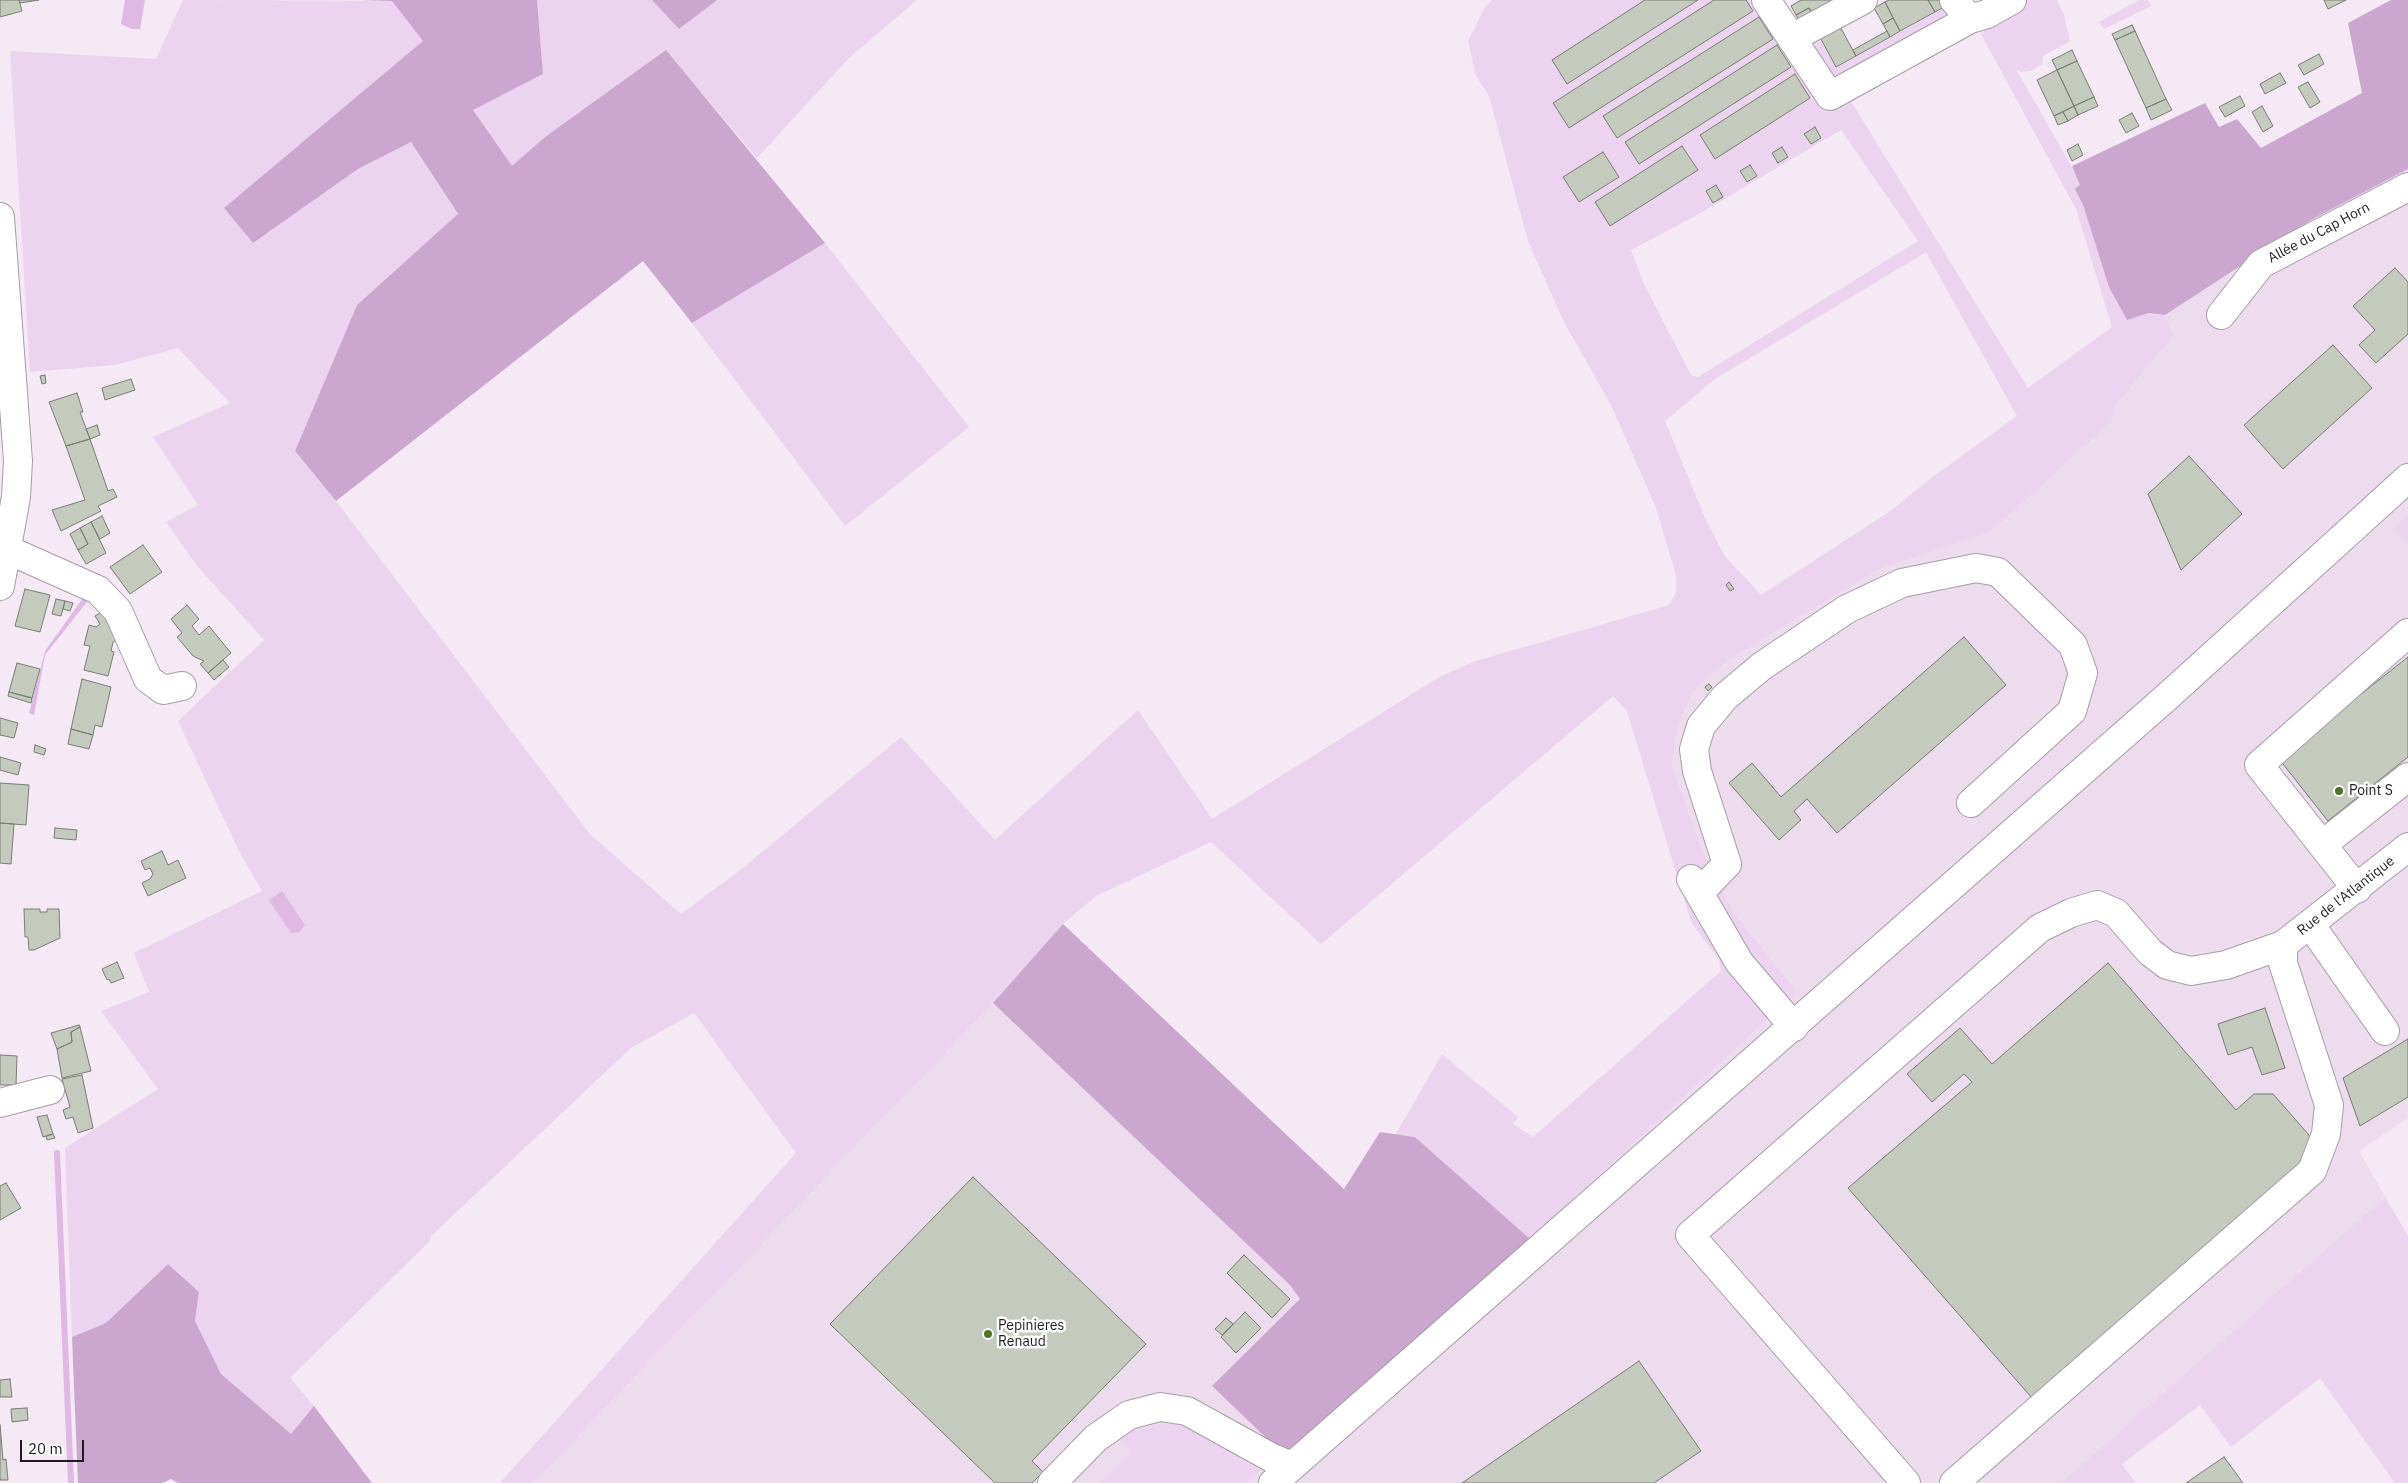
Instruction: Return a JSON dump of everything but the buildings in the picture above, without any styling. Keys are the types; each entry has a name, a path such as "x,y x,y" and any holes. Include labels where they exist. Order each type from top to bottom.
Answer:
{"main road":[{"path":"1766,0 1830,96 1962,10 1987,14 2012,0"},
{"path":"1792,38 1863,0"},
{"name":"Allée du Cap Horn","path":"2222,315 2261,264 2408,186"},
{"path":"0,217 18,461 8,500 8,550 0,586"},
{"path":"1052,1483 1096,1438 1129,1416 1160,1407 1187,1411 1272,1458 1283,1475 2175,690 2408,478"},
{"path":"8,550 98,590 118,611 148,678 163,690 182,686"},
{"path":"1794,1027 1739,962 1695,886 1727,864 1696,771 1694,750 1701,726 1725,697 1762,666 1847,609 1902,583 1976,568 1998,572 2072,644 2083,673 2072,711 1971,803"},
{"path":"2357,889 2258,765 2408,633"},
{"path":"2322,845 2408,777"},
{"name":"Rue de l'Atlantique","path":"1906,1483 1690,1235 2040,928 2071,913 2097,905 2116,914 2150,952 2168,965 2191,971 2226,965 2283,945 2357,889 2408,847"},
{"path":"2310,924 2385,1031"},
{"path":"1954,1483 2312,1171 2326,1134 2329,1105 2283,963 2283,945"},
{"path":"0,1103 50,1090"}],"shaded area":[{"path":"125,0 145,0 140,29 132,29 121,24"},
{"path":"183,0 392,1 424,41 224,208 253,243 358,169 411,141 458,215 357,305 295,451 336,501 590,834 681,914 743,868 901,737 995,840 1138,710 1212,819 1441,676 1476,661 1669,605 1676,593 1676,575 1656,508 1612,407 1563,320 1528,241 1489,96 1476,76 1468,41 1484,9 1492,0 1758,0 1849,98 2028,388 2112,327 2076,209 1981,34 2008,12 2028,0 2057,0 2064,15 2070,41 2043,56 2042,64 2031,71 2021,72 2016,69 2076,174 2080,185 2075,189 2083,205 2109,286 2127,320 2149,313 2165,315 2174,335 2115,406 2112,422 1990,532 1877,570 1727,661 1693,692 1678,726 1672,767 1706,859 1734,913 1797,992 1530,1239 1415,1137 1396,1134 1442,1054 1518,1117 1513,1124 1533,1137 1721,971 1719,960 1691,922 1627,711 1613,696 1321,944 1211,842 1096,896 1063,924 993,1003 533,1483 500,1483 796,1153 694,1013 631,1048 431,1236 430,1241 290,1378 314,1406 291,1435 221,1374 195,1321 199,1292 168,1264 106,1323 72,1337 65,1148 158,1089 101,1011 149,992 134,953 262,891 239,851 178,721 264,640 198,567 166,522 198,505 153,437 230,403 178,348 115,365 30,372 10,51 156,59","holes":["1841,130 1918,241 1698,377 1691,375 1644,284 1631,250 1697,215","1926,252 2017,416 1927,481 1892,510 1761,595 1724,555 1705,518 1665,421 1715,379"]},
{"path":"359,0 537,0 543,74 473,110 512,166 545,137 666,50 825,243 692,323 643,261 336,501 295,451 357,305 458,214 411,142 358,169 253,243 224,208 423,41 392,1"},
{"path":"537,0 652,0 679,28 717,0 917,0 849,58 757,158 666,51 545,137 512,167 473,110 543,74"},
{"path":"652,0 717,0 679,29"},
{"path":"2139,0 2148,0 2151,6 2104,29 2099,22"},
{"path":"2391,0 2408,0 2408,169 2311,220 2165,315 2149,313 2127,320 2109,287 2083,205 2075,189 2080,185 2072,166 2205,103 2219,127 2237,119 2261,148 2362,93 2348,23"},
{"path":"1947,6 1951,15 1838,85 1807,43 1815,31 1836,68"},
{"path":"2408,169 2408,1118 2359,1151 2385,1197 2061,1483 533,1483 993,1003 1291,1285 1300,1300 1212,1386 1285,1454 1530,1239 1797,992 1734,913 1706,859 1672,767 1678,726 1693,692 1727,661 1877,570 1990,532 2112,422 2115,406 2174,335 2165,315 2311,220"},
{"path":"825,243 969,427 845,526 692,323"},
{"path":"2408,515 2408,542 2394,528"},
{"path":"94,593 45,655 34,715 29,713 45,651 83,598"},
{"path":"282,891 305,925 299,932 291,933 269,900"},
{"path":"1063,924 1344,1189 1380,1132 1415,1137 1530,1239 1284,1455 1212,1386 1300,1299 1290,1285 993,1003"},
{"path":"2385,1197 2408,1236 2408,1483 2395,1483 2320,1378 2231,1447 2200,1405 2122,1464 2136,1483 2061,1483"},
{"path":"168,1264 199,1292 195,1321 221,1374 291,1434 314,1406 372,1483 178,1483 171,1479 162,1483 78,1483 72,1337 106,1323"},
{"path":"1178,1422 1250,1458 1261,1470 1246,1483 1099,1483 1132,1450 1117,1435 1123,1431"}],"waterway":[{"path":"57,1153 71,1483"}],"place":[{"name":"Point S","path":"2339,791"},
{"name":"Pepinieres Renaud","path":"988,1334"}]}
